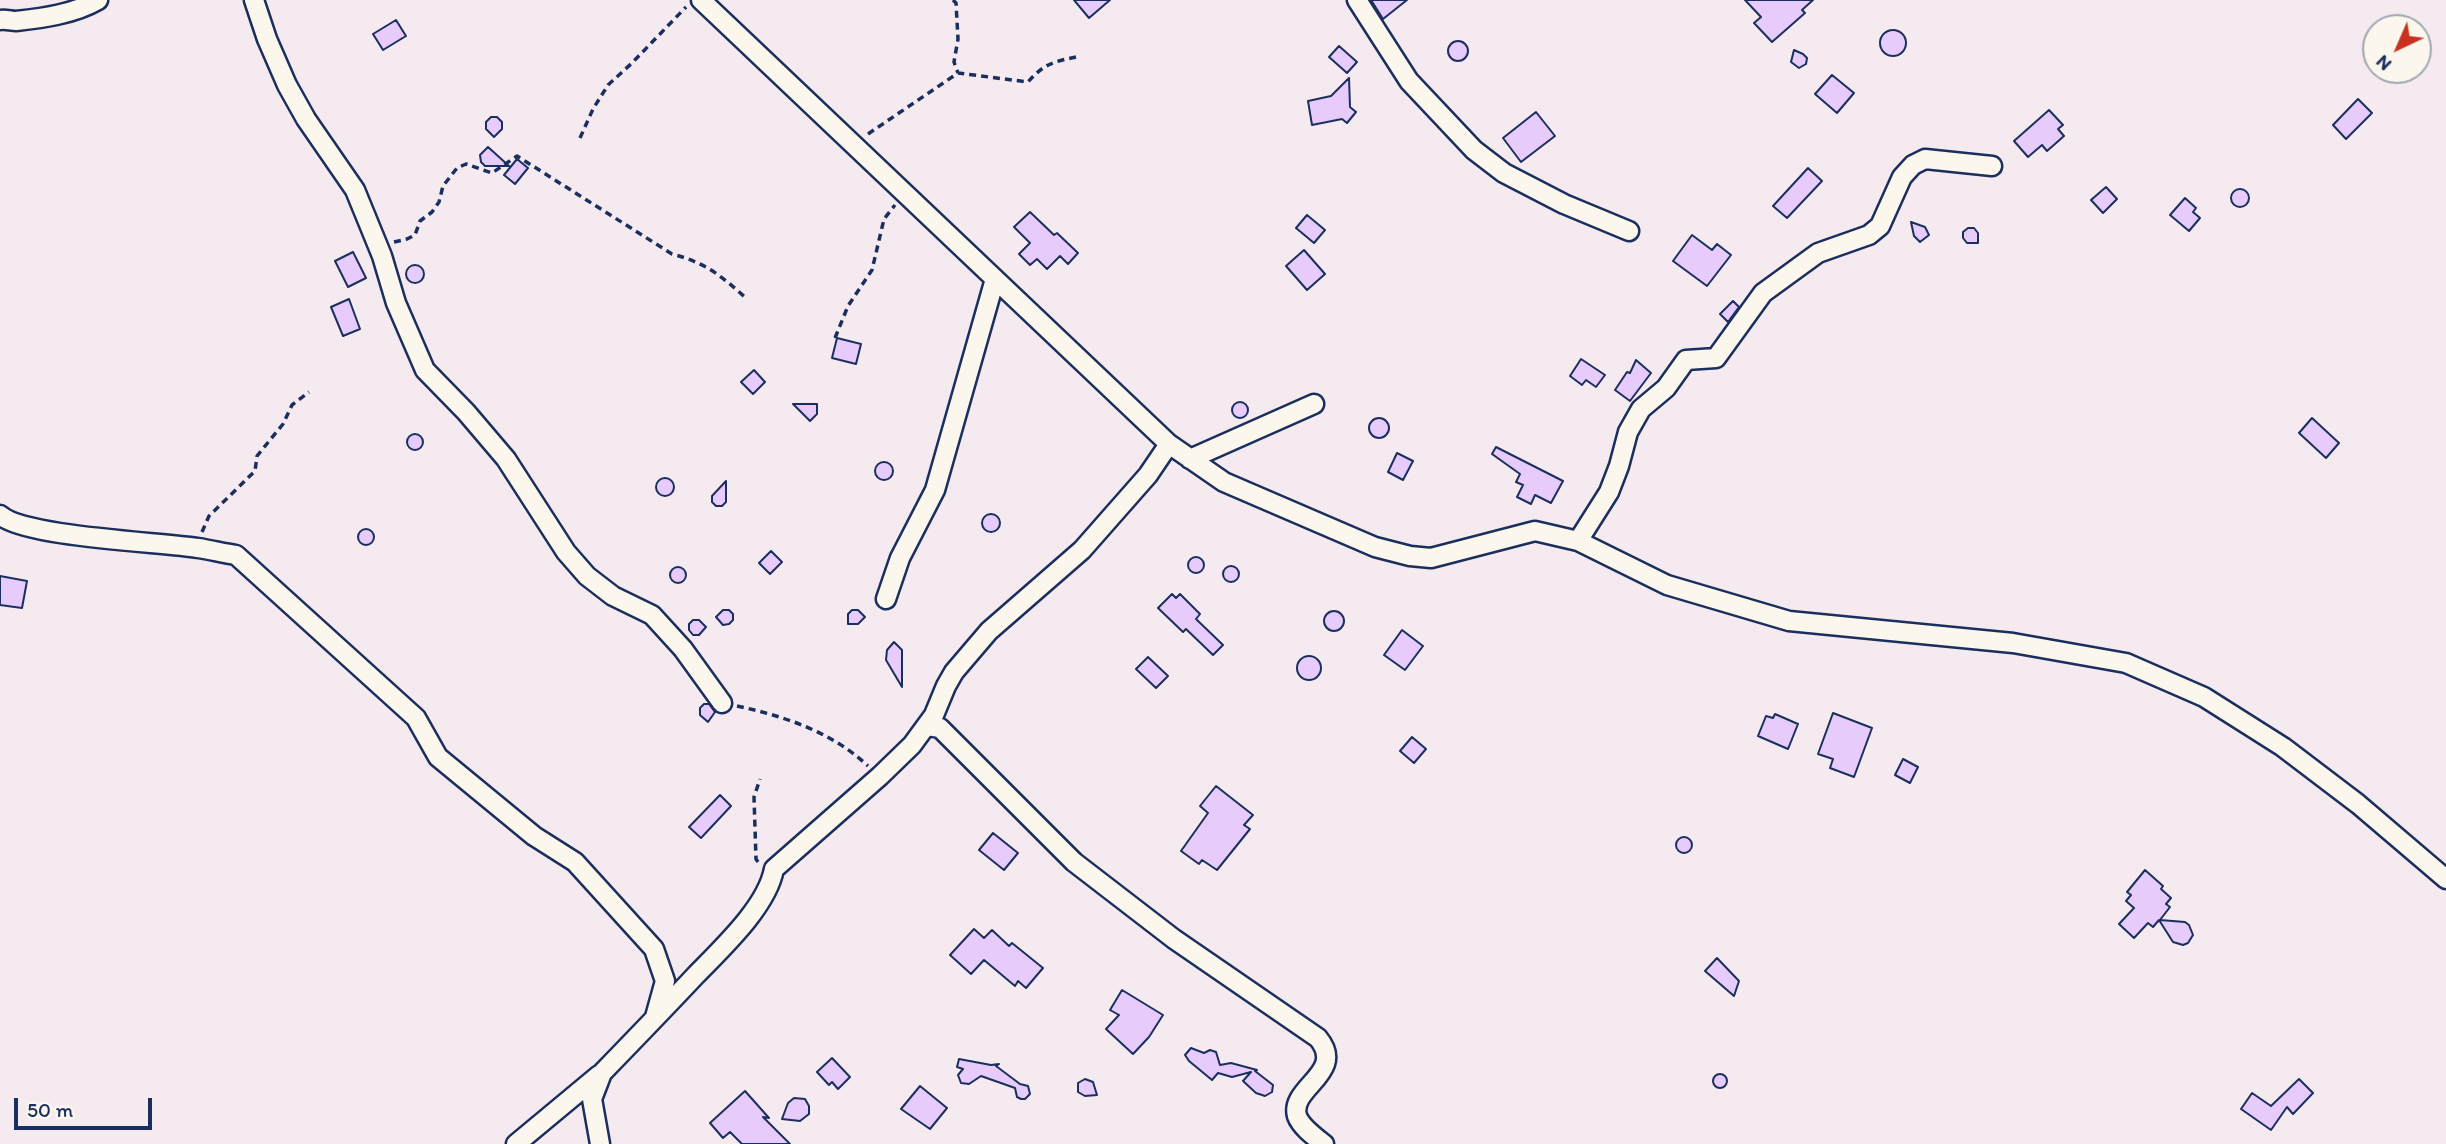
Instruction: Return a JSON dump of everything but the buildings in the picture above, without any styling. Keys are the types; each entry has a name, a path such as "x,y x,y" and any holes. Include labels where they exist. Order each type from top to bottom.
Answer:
{"street":[{"path":"0,20 15,21 82,9 98,0"},
{"path":"254,0 287,85 306,119 355,190 382,256 396,303 425,370 506,459 566,552 587,576 612,596 652,615 683,649 722,703"},
{"path":"701,0 1169,444 1224,482 1375,547 1410,556 1431,558 1535,530 1578,541 1667,584 1789,621 2013,643 2138,668 2204,697 2283,747 2358,804 2446,879"},
{"path":"1357,0 1409,81 1474,150 1504,173 1564,204 1629,231"},
{"path":"1578,541 1609,492 1628,432 1641,409 1666,388 1686,360 1716,358 1763,293 1818,253 1869,235 1880,226 1902,177 1913,165 1926,159 1992,166"},
{"path":"886,599 901,558 935,490 995,279"},
{"path":"1189,459 1314,404"},
{"path":"516,1144 602,1073 727,942 759,902 772,880 774,869 912,745 927,726 954,672 989,631 1082,550 1148,475 1169,444"},
{"path":"0,515 6,520 37,529 236,555 416,718 438,757 534,836 575,862 654,949 666,981 654,1020"},
{"path":"927,726 940,728 1074,862 1174,939 1318,1038 1326,1047 1326,1062 1296,1108 1297,1118 1324,1144"},
{"path":"600,1144 592,1099 602,1073"}],"path":[{"path":"580,138 608,85 693,0"},
{"path":"953,0 956,3 958,38 954,62 958,73"},
{"path":"855,144 958,73 1028,82 1041,68 1076,57"},
{"path":"382,256 396,240 407,239 415,234 420,221 432,212 439,202 443,186 457,168 466,164 492,173 517,156 671,254 688,258 714,270 746,298"},
{"path":"835,338 848,306 872,270 884,219 905,193"},
{"path":"198,548 209,516 247,481 255,471 257,456 283,424 292,405 309,392"},
{"path":"722,703 801,724 851,750 880,776"},
{"path":"760,779 754,797 756,859 772,880"}]}
